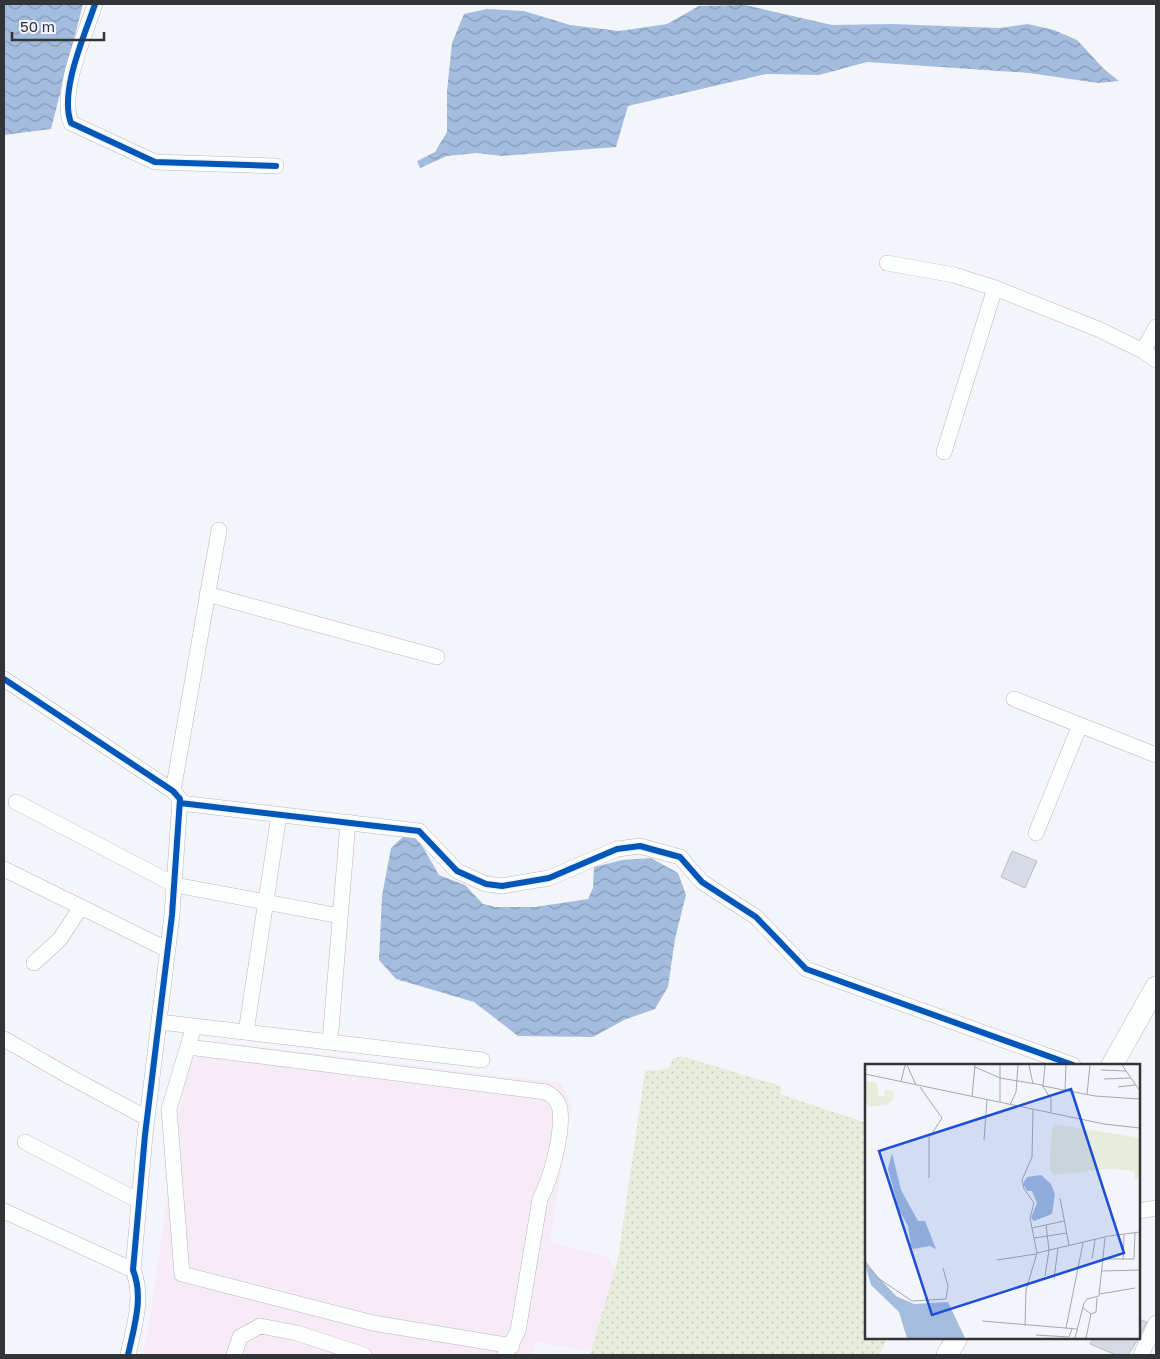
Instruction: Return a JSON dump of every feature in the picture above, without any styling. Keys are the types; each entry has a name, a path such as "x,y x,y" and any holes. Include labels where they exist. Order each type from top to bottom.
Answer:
{"highway":[{"path":"1113,1064 1156,987"},
{"path":"947,1355 956,1339"}],"street":[{"path":"95,4 74,66 69,93 68,116 72,123 155,162 276,166"},
{"path":"887,263 954,275 994,288 1098,329 1143,351 1156,360"},
{"path":"944,452 994,288"},
{"path":"1143,351 1156,327"},
{"path":"128,1355 138,1300 138,1283 133,1270 147,1118 175,885 177,797 219,530"},
{"path":"208,594 437,657"},
{"path":"4,679 177,797 279,815 419,831 457,871 486,884 502,886 549,878 617,849 640,846 680,857 702,882 756,917 806,969 1070,1064"},
{"path":"1014,699 1156,755"},
{"path":"1036,833 1080,725"},
{"path":"16,802 175,885 340,916"},
{"path":"246,1032 279,815"},
{"path":"330,1042 348,822"},
{"path":"4,869 168,950"},
{"path":"34,963 60,939 81,907"},
{"path":"160,1022 482,1060"},
{"path":"188,1047 546,1092 555,1098 560,1109 558,1140 546,1187 540,1199 518,1331 508,1351 372,1323 182,1274 169,1109 194,1026"},
{"path":"4,1039 147,1118"},
{"path":"25,1142 139,1201"},
{"path":"1140,1211 1156,1208"},
{"path":"4,1211 133,1270"},
{"path":"1141,1355 1156,1323"},
{"path":"234,1355 240,1337 260,1326 297,1333 364,1355"}],"shaded area":[{"path":"190,1039 561,1083 571,1105 550,1242 608,1257 617,1274 598,1344 588,1351 536,1342 531,1355 142,1355 149,1325"}],"green space":[{"path":"681,1056 781,1086 780,1094 865,1123 865,1339 887,1339 879,1355 590,1355 618,1259 645,1071 668,1069 673,1059"}],"water":[{"path":"4,4 83,4 51,129 4,135"},
{"path":"745,5 832,25 892,24 999,28 1028,24 1054,30 1077,40 1104,69 1119,81 1098,83 1029,73 867,62 819,75 766,74 628,106 616,147 502,156 477,153 447,156 420,168 417,161 435,152 447,132 447,91 452,43 464,14 487,9 524,11 570,25 619,31 667,24 699,6"},
{"path":"407,833 416,835 439,875 465,885 483,904 496,907 535,907 588,899 593,888 594,867 622,860 651,858 678,873 686,895 675,939 668,987 655,1009 624,1020 593,1037 518,1036 474,1002 396,979 379,960 382,896 391,848"}],"building":[{"path":"1012,851 1037,861 1025,888 1001,877"},
{"path":"1140,1319 1147,1322 1140,1335"},
{"path":"1093,1339 1138,1339 1128,1355 1116,1355 1090,1344"}],"cycle path":[{"path":"95,4 71,79 68,95 68,110 71,123 155,162 276,166"},
{"path":"4,679 173,791 180,799 172,915 145,1135 133,1270 138,1291 137,1312 128,1355"},
{"path":"180,803 419,831 457,871 486,884 502,886 549,878 617,849 640,846 680,857 702,882 756,917 806,969 1070,1064"}]}
